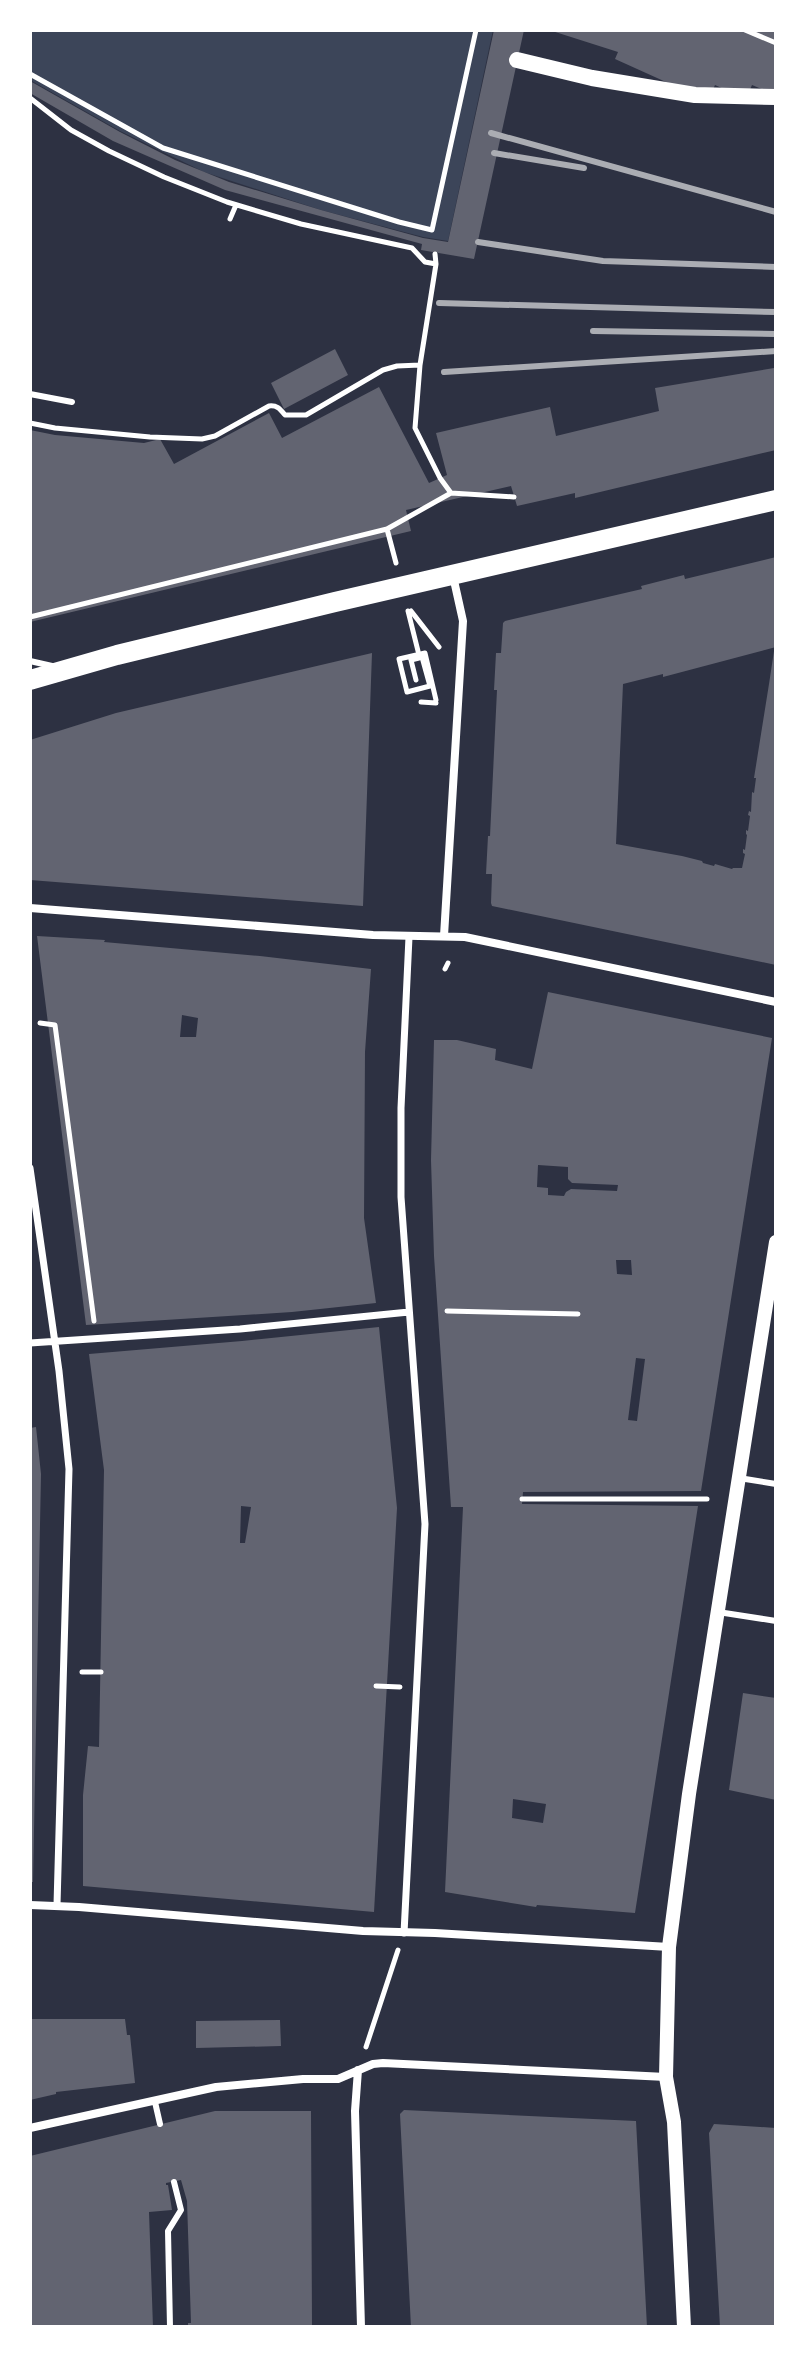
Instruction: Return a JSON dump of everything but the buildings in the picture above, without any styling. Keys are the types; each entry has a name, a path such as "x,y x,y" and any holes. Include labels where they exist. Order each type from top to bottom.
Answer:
{"main road":[{"path":"517,60 592,78 695,95 776,97"},
{"path":"30,680 392,588 776,500"}],"street":[{"path":"444,936 463,621 453,576"},
{"path":"30,908 409,937 465,937 776,1002"},
{"path":"404,1933 425,1524 401,1197 409,937"},
{"path":"30,1168 59,1371 69,1469 57,1905"},
{"path":"684,2327 674,2122 666,2077 669,1947 689,1794 776,1242"},
{"path":"30,1343 240,1329 409,1312"},
{"path":"30,1905 363,1931 669,1947"},
{"path":"30,2128 216,2087 338,2079 373,2064 666,2077"},
{"path":"358,2070 355,2111 361,2327"}],"lane":[{"path":"30,394 72,402"},
{"path":"30,661 64,669"},
{"path":"739,1478 776,1484"},
{"path":"718,1612 776,1621"},
{"path":"155,2102 160,2124"},
{"path":"170,2327 168,2231 181,2210 174,2182"}],"path":[{"path":"30,74 163,148 432,230 476,30"},
{"path":"745,30 776,43"},
{"path":"30,98 71,130 164,177 236,205 301,224 412,248 425,262 436,264"},
{"path":"230,219 236,205"},
{"path":"435,254 415,428 451,493"},
{"path":"30,423 150,437 202,439 215,436 269,406 275,405 285,415 306,415 383,370 420,365"},
{"path":"30,617 387,529 451,493 514,497"},
{"path":"392,588 437,642 459,695"},
{"path":"416,680 411,660 421,658 430,686 407,692 399,659 425,653 431,681"},
{"path":"421,702 436,703"},
{"path":"40,1023 55,1025 95,1325"},
{"path":"447,1311 578,1314"},
{"path":"522,1499 707,1499"},
{"path":"376,1686 387,1687"},
{"path":"358,2070 404,1933"}],"shaded area":[{"path":"30,30 493,30 448,241 321,210 204,172 120,131 30,80"}],"railway":[{"path":"491,133 776,212"},
{"path":"494,153 584,168"},
{"path":"478,242 603,261 776,267"},
{"path":"439,303 776,312"},
{"path":"593,331 776,334"},
{"path":"444,372 776,351"}]}
